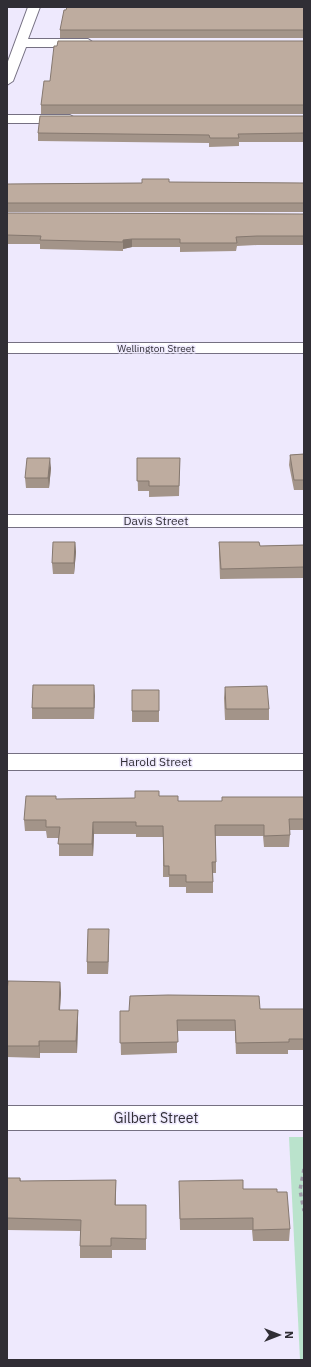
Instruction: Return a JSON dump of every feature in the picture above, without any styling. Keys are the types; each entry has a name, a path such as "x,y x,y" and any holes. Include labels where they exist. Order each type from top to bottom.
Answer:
{"street":[{"path":"7,81 34,7"},
{"path":"21,42 100,43"},
{"path":"7,119 85,119"},
{"name":"Wellington Street","path":"7,348 304,348"},
{"name":"Davis Street","path":"7,521 304,521"},
{"name":"Harold Street","path":"7,762 304,762"},
{"name":"Gilbert Street","path":"7,1118 304,1118"}],"path":[{"path":"304,1169 300,1183 300,1190 304,1211"}],"green space":[{"path":"289,1137 304,1137 304,1360 300,1360"}],"building":[{"path":"67,7 304,7 304,30 60,30 64,10 66,10"},
{"path":"58,41 304,41 304,105 41,105 44,81 50,81 54,46 57,46"},
{"path":"40,116 304,116 304,133 238,134 239,138 210,138 209,135 38,133"},
{"path":"142,179 169,179 169,182 304,183 304,203 7,203 7,184 142,183"},
{"path":"7,213 304,214 304,236 236,237 237,243 180,243 180,239 132,239 123,240 123,242 40,240 41,236 7,235"},
{"path":"304,454 304,480 294,480 290,455"},
{"path":"27,458 50,458 48,478 25,478"},
{"path":"137,458 180,458 179,486 149,486 149,481 137,481"},
{"path":"53,542 75,542 74,563 52,563"},
{"path":"219,542 259,542 260,546 304,545 304,567 221,569"},
{"path":"33,685 94,685 94,708 32,708"},
{"path":"267,686 269,709 226,709 225,687"},
{"path":"132,690 159,690 159,711 132,711"},
{"path":"135,791 159,791 159,796 178,796 178,801 222,801 222,797 304,797 304,819 289,819 290,835 264,836 264,825 215,825 216,862 212,862 213,882 186,882 186,875 169,875 169,866 164,866 163,826 136,826 136,822 93,822 92,844 58,844 60,827 46,827 46,820 24,820 26,796 56,796 56,799 135,798"},
{"path":"88,929 109,929 108,962 87,962"},
{"path":"8,981 60,982 59,1010 78,1010 76,1041 39,1041 39,1046 7,1046"},
{"path":"130,996 259,996 260,1009 304,1009 304,1039 289,1039 289,1042 236,1043 235,1020 177,1020 178,1042 120,1043 120,1011 129,1011"},
{"path":"7,1178 20,1178 20,1181 116,1180 115,1205 146,1205 146,1239 111,1238 111,1246 80,1246 81,1220 7,1218"},
{"path":"243,1180 243,1189 277,1189 277,1192 287,1192 290,1229 253,1230 253,1218 180,1219 179,1181"}]}
